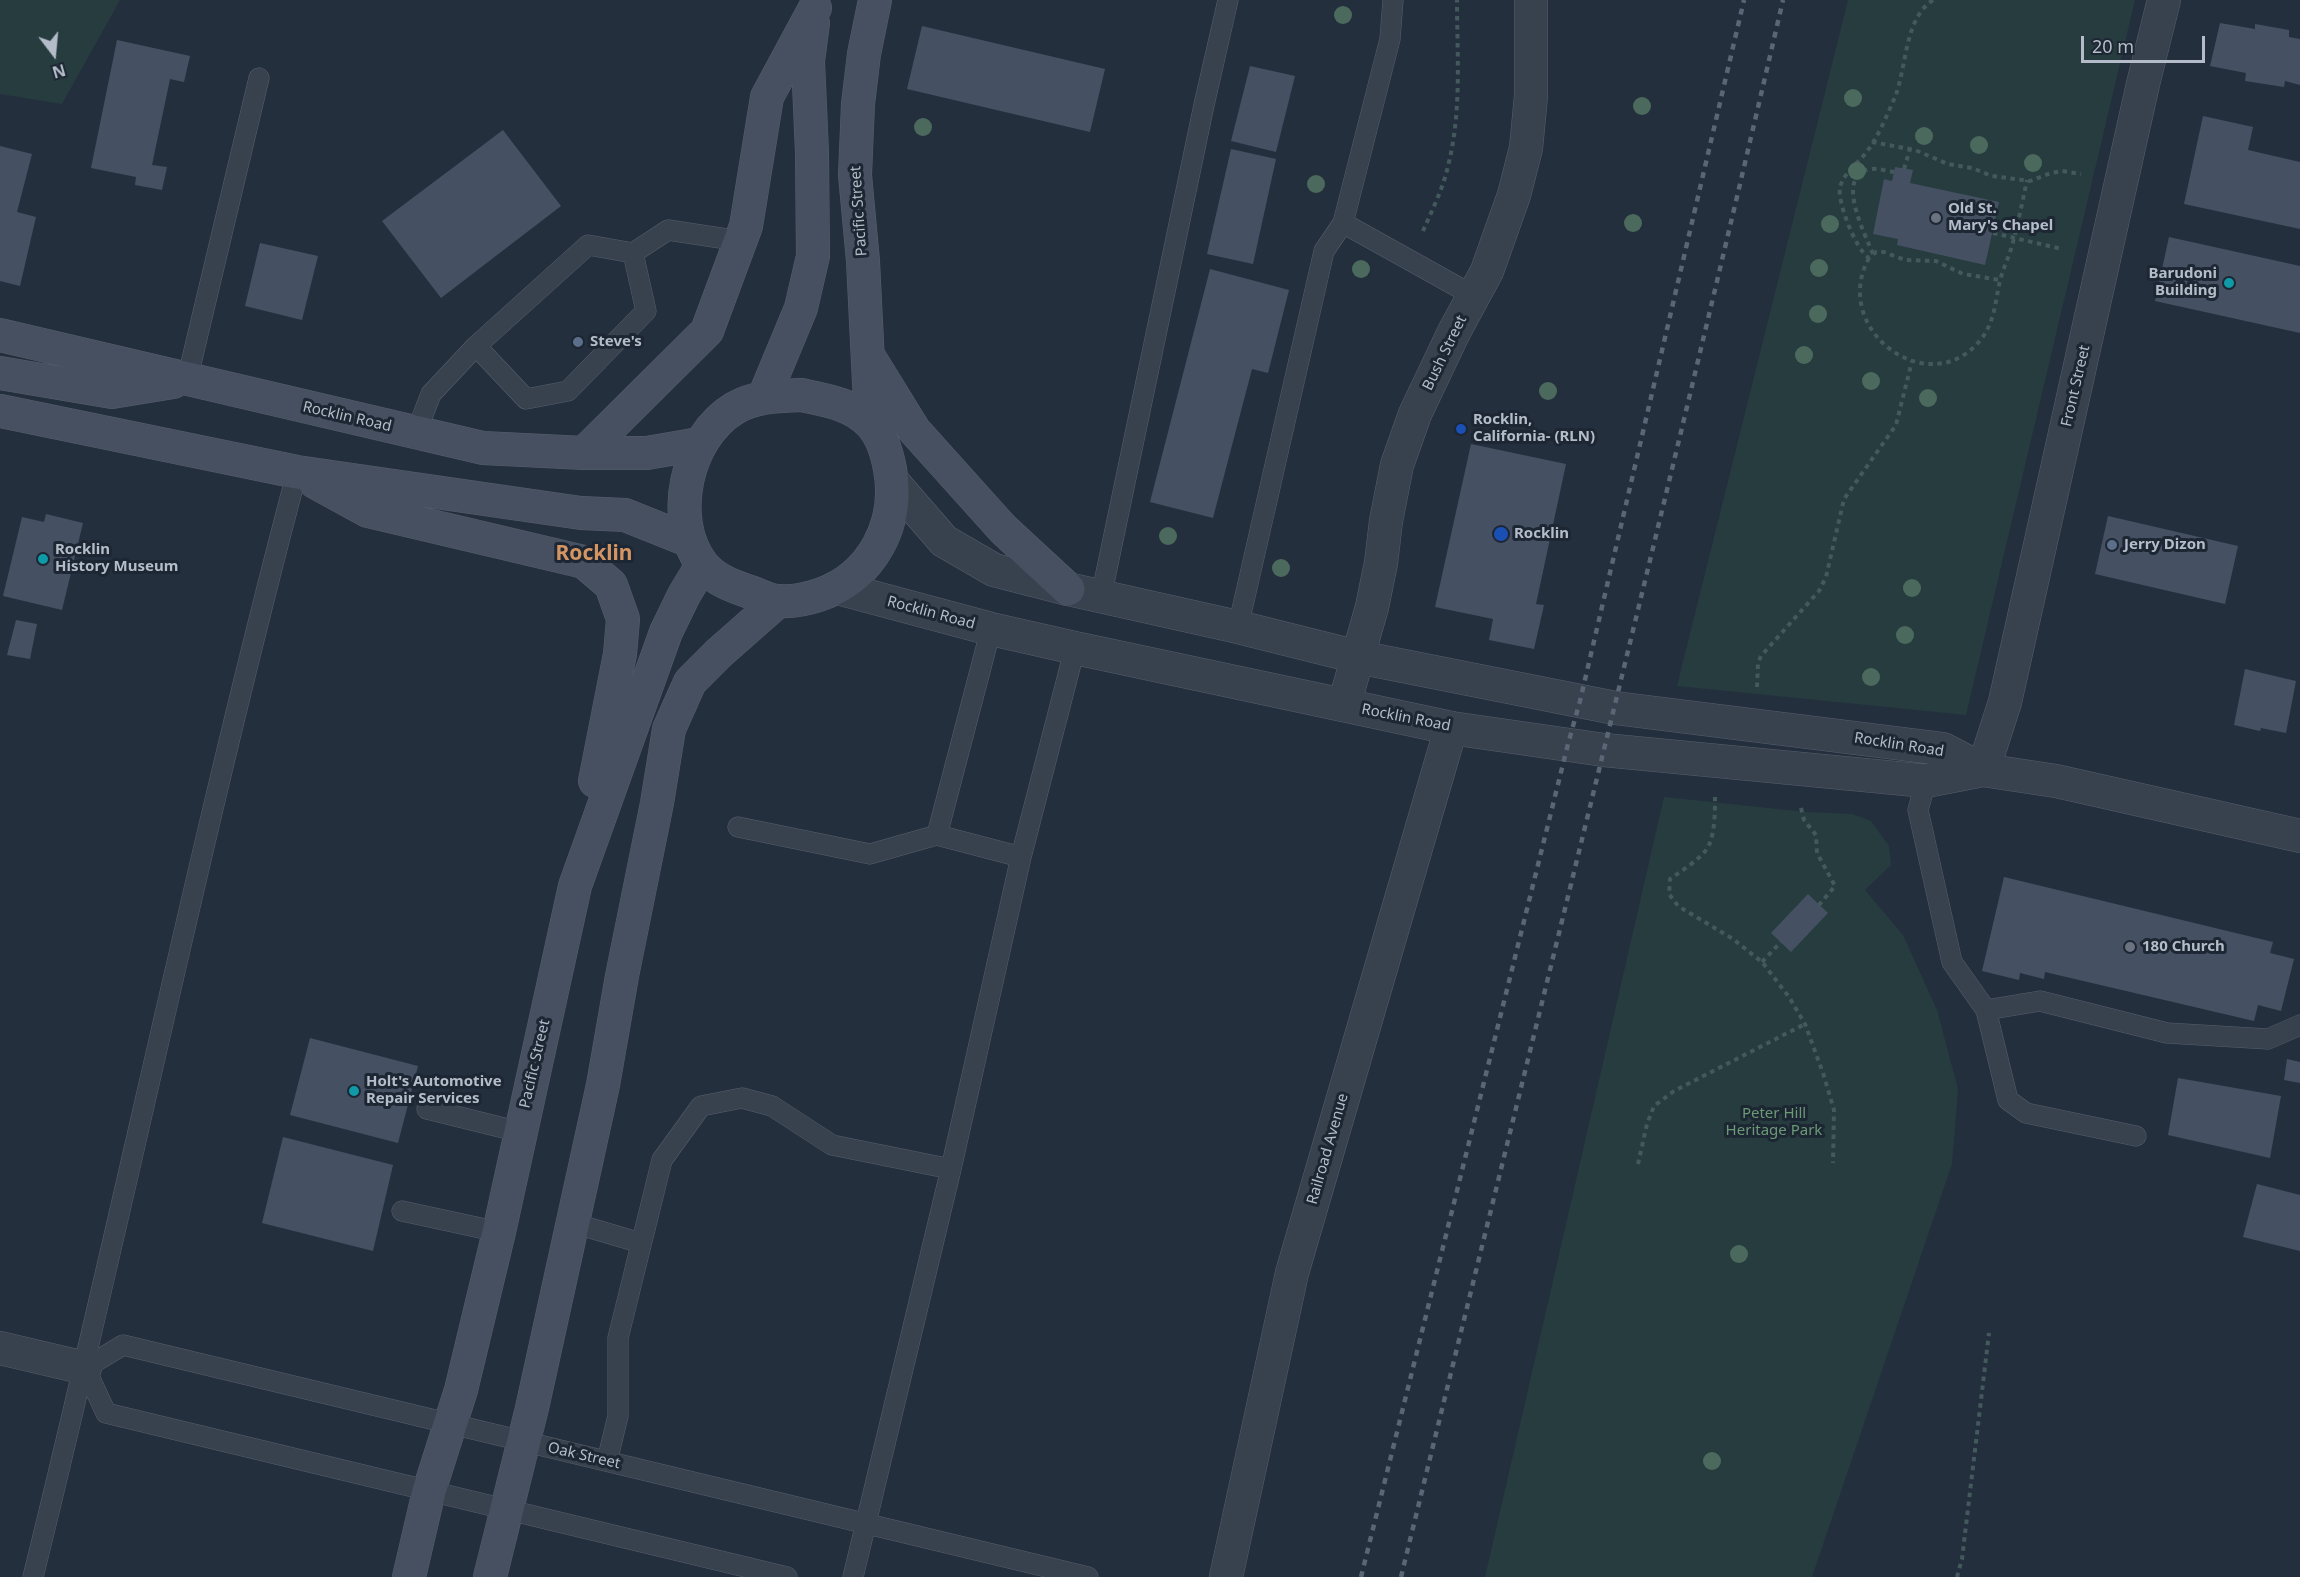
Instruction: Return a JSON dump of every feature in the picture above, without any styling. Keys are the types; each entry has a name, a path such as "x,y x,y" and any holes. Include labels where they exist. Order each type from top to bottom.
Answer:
{"main road":[{"name":"Pacific Street","path":"871,423 863,261 855,175 858,104 864,54 875,0"},
{"path":"584,453 707,331 746,226 767,97 815,4"},
{"path":"764,396 801,308 813,256 808,61 815,4"},
{"name":"Rocklin Road","path":"0,335 483,448 584,453 647,453 699,444"},
{"path":"867,353 914,430 1003,529 1068,589"},
{"path":"0,373 112,392 187,380"},
{"path":"0,411 297,472 581,513 625,515 696,553 719,579 778,601 808,599 838,588 864,567 881,541 890,513 892,480 886,448 871,423 843,404 801,395 764,396 734,409 699,444 687,477 684,508 696,553"},
{"path":"297,472 368,511 584,562 611,585 623,619 620,654 574,886"},
{"name":"Pacific Street","path":"409,1577 429,1491 451,1424 500,1232 574,886 666,632 684,595 696,553"},
{"path":"490,1577 524,1441 603,1085 669,729 690,682 778,601"}],"street":[{"name":"Bush Street","path":"1344,705 1381,563 1386,521 1397,465 1415,414 1454,332 1487,271 1511,206 1526,148 1531,96 1531,0"},
{"name":"Front Street","path":"1983,770 2005,702 2143,84 2164,0"},
{"name":"Rocklin Road","path":"892,480 945,541 994,570 1068,589 1238,627 1358,657 1615,708 1943,749 1983,770 2056,781 2300,836"},
{"name":"Rocklin Road","path":"838,588 991,629 1451,728 1604,750 1926,781 1983,770"},
{"name":"Railroad Avenue","path":"1226,1577 1292,1273 1451,728"},
{"path":"0,1348 85,1368"}],"lane":[{"path":"1101,597 1228,0"},
{"path":"1238,627 1324,251 1343,223 1389,39 1393,0"},
{"path":"187,380 259,78"},
{"path":"1343,223 1474,296"},
{"path":"417,433 431,394 476,346 588,246 633,253 668,230 741,241"},
{"path":"476,346 526,399 568,391 645,311 633,253"},
{"path":"33,1577 85,1368 237,714 297,472"},
{"path":"937,836 991,629"},
{"path":"853,1577 951,1169 1021,857 1075,648"},
{"path":"1926,781 1918,810 1952,962 1986,1010 2008,1100 2026,1113 2136,1136"},
{"path":"738,827 870,854 937,836 1021,857"},
{"path":"1986,1010 2040,1001 2167,1032 2268,1039 2300,1025"},
{"path":"607,1461 618,1416 618,1338 662,1160 701,1106 742,1098 772,1106 832,1145 951,1169"},
{"path":"427,1109 520,1132"},
{"path":"402,1211 500,1232"},
{"path":"573,1223 641,1243"},
{"name":"Oak Street","path":"85,1368 123,1345 1088,1577"},
{"path":"85,1368 106,1413 787,1577"}],"path":[{"path":"1422,234 1448,167 1455,131 1459,88 1457,0"},
{"path":"1871,256 1864,255 1858,246 1840,197 1840,186 1849,170 1861,159 1872,142 1901,81 1918,16 1924,6 1933,0"},
{"path":"1872,142 1910,149 1948,164 1972,168 1992,176 2030,181 2062,171 2081,174"},
{"path":"1904,169 1910,149"},
{"path":"1871,256 1854,205 1852,191 1854,182 1862,172 1872,169 1894,172"},
{"path":"2000,280 1963,274 1936,261 1905,260 1884,252 1876,252 1864,267 1860,300 1866,319 1884,346 1893,353 1912,361 1944,362 1969,351 1981,339 1994,312 2000,280 2014,238 2027,180"},
{"path":"1992,233 2062,249"},
{"path":"1757,694 1758,663 1761,656 1813,600 1826,577 1844,499 1896,425 1912,361"},
{"path":"1718,761 1715,813 1709,845 1690,865 1670,879 1669,894 1678,906 1733,939 1762,962 1789,997 1804,1024 1823,1073 1834,1110 1833,1164"},
{"path":"1799,799 1804,820 1816,835 1817,853 1836,886 1819,905"},
{"path":"1762,962 1781,942"},
{"path":"1638,1164 1647,1124 1654,1106 1674,1091 1804,1024"},
{"path":"1957,1577 1962,1559 1989,1333"}],"green space":[{"path":"0,0 120,0 62,104 0,94"},
{"path":"1848,0 2135,0 1966,715 1677,686"},
{"name":"Peter Hill Heritage Park","path":"1664,797 1806,812 1852,814 1871,821 1889,846 1891,865 1865,890 1903,935 1937,1010 1958,1089 1952,1164 1812,1577 1485,1577"}],"building":[{"path":"2220,23 2255,29 2255,24 2289,30 2289,37 2300,39 2300,85 2285,81 2284,87 2245,81 2246,73 2210,66"},
{"path":"922,26 1105,69 1090,132 907,89"},
{"path":"117,40 190,56 184,82 170,79 152,165 167,167 162,190 135,185 136,177 91,168"},
{"path":"1250,66 1295,76 1276,152 1231,141"},
{"path":"2203,116 2253,127 2248,150 2300,162 2300,229 2184,204"},
{"path":"503,130 561,206 441,298 382,221"},
{"path":"0,146 32,154 17,212 36,217 20,286 0,281"},
{"path":"1231,149 1276,159 1253,264 1207,254"},
{"name":"Old St. Mary's Chapel","path":"1895,167 1913,170 1910,183 1999,202 1985,265 1897,245 1898,239 1873,234 1884,179 1892,181"},
{"name":"Barudoni Building","path":"2169,237 2300,266 2300,333 2155,301"},
{"path":"260,243 318,256 302,320 245,306"},
{"path":"1210,269 1289,290 1268,373 1252,369 1213,518 1150,502"},
{"name":"Rocklin","path":"1471,444 1566,464 1536,604 1544,605 1534,649 1489,640 1493,619 1435,607"},
{"name":"Rocklin History Museum","path":"46,514 83,523 62,610 3,596 22,517 44,522"},
{"path":"2108,516 2238,546 2225,604 2095,574"},
{"path":"16,620 37,624 30,659 7,655"},
{"path":"2245,669 2296,681 2286,733 2261,728 2260,731 2234,725"},
{"name":"180 Church","path":"2004,877 2273,942 2270,953 2294,959 2281,1011 2258,1005 2254,1021 2045,972 2044,979 2020,973 2019,980 1982,971"},
{"path":"1808,894 1828,913 1791,952 1771,933"},
{"name":"Holt's Automotive Repair Services","path":"310,1038 418,1066 398,1143 290,1115"},
{"path":"2287,1059 2300,1062 2300,1083 2284,1080"},
{"path":"2178,1078 2281,1096 2270,1158 2168,1135"},
{"path":"283,1137 393,1165 373,1251 262,1223"},
{"path":"2257,1184 2300,1195 2300,1251 2243,1237"}],"railway":[{"path":"1361,1577 1580,701 1744,0"},
{"path":"1401,1577 1642,592 1783,0"}],"place":[{"name":"Old St. Mary's Chapel","path":"1936,218"},
{"name":"Barudoni Building","path":"2229,283"},
{"name":"Steve's","path":"578,342"},
{"name":"Rocklin, California- (RLN)","path":"1461,429"},
{"name":"Rocklin","path":"1501,534"},
{"name":"Jerry Dizon","path":"2112,545"},
{"name":"Rocklin History Museum","path":"43,559"},
{"name":"180 Church","path":"2130,947"},
{"name":"Holt's Automotive Repair Services","path":"354,1091"}],"district":[{"name":"Rocklin","path":"594,554"}]}
